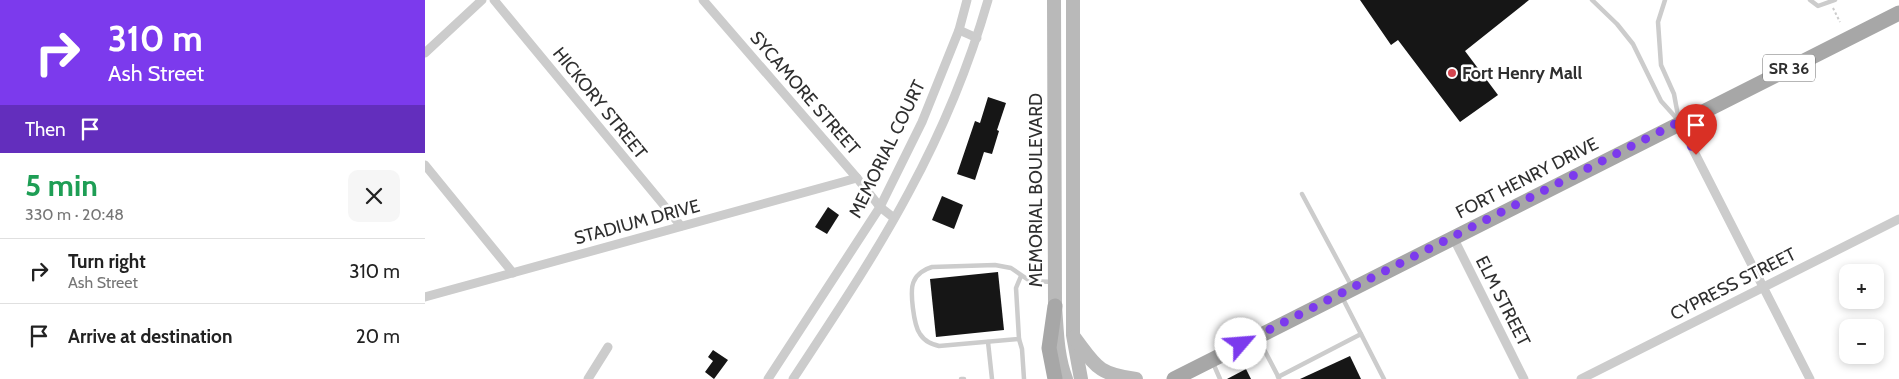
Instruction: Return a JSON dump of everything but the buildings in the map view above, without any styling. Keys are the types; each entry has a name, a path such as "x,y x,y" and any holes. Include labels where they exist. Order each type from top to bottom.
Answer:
{"main road":[{"name":"MEMORIAL BOULEVARD","path":"1054,0 1055,306 1061,367 1066,379"},
{"name":"MEMORIAL BOULEVARD","path":"1073,0 1073,335 1081,379"},
{"name":"FORT HENRY DRIVE","path":"1174,379 1191,375 1211,360 1346,290 1899,13"},
{"path":"1055,306 1049,348 1055,379"},
{"path":"1073,335 1095,366 1108,374 1136,379"}],"street":[{"path":"425,53 482,0"},
{"name":"HICKORY STREET","path":"494,0 681,226"},
{"name":"SYCAMORE STREET","path":"703,0 881,208 894,218"},
{"name":"MEMORIAL COURT","path":"768,379 881,208 922,122 959,30 967,0"},
{"name":"MEMORIAL COURT","path":"793,379 909,192 948,112 977,38 988,0"},
{"path":"959,30 977,38"},
{"path":"1679,122 1810,379"},
{"path":"425,165 513,272"},
{"name":"STADIUM DRIVE","path":"425,297 857,178"},
{"name":"CYPRESS STREET","path":"1581,379 1899,219"},
{"name":"ELM STREET","path":"1453,237 1524,379"},
{"path":"589,379 608,347"}],"lane":[{"path":"1592,0 1617,24 1633,44 1661,101 1679,122"},
{"path":"1665,0 1659,22 1661,65 1673,94 1679,122"},
{"path":"1810,0 1818,6 1834,0"},
{"path":"1302,194 1346,290 1361,334 1384,379"},
{"path":"1019,339 939,346 928,343 920,335 916,326 912,294 913,281 923,270 932,267 995,265 1011,268 1030,280 1055,282"},
{"path":"1021,276 1016,288 1024,379"},
{"path":"1257,336 1279,378 1361,334"},
{"path":"988,342 992,379"},
{"path":"1211,360 1220,379"}],"path":[{"path":"1834,0 1832,7 1840,22"}],"place":[{"name":"Fort Henry Mall","path":"1452,73"}],"route":[{"path":"1241,344 1679,122 1696,155"}]}
